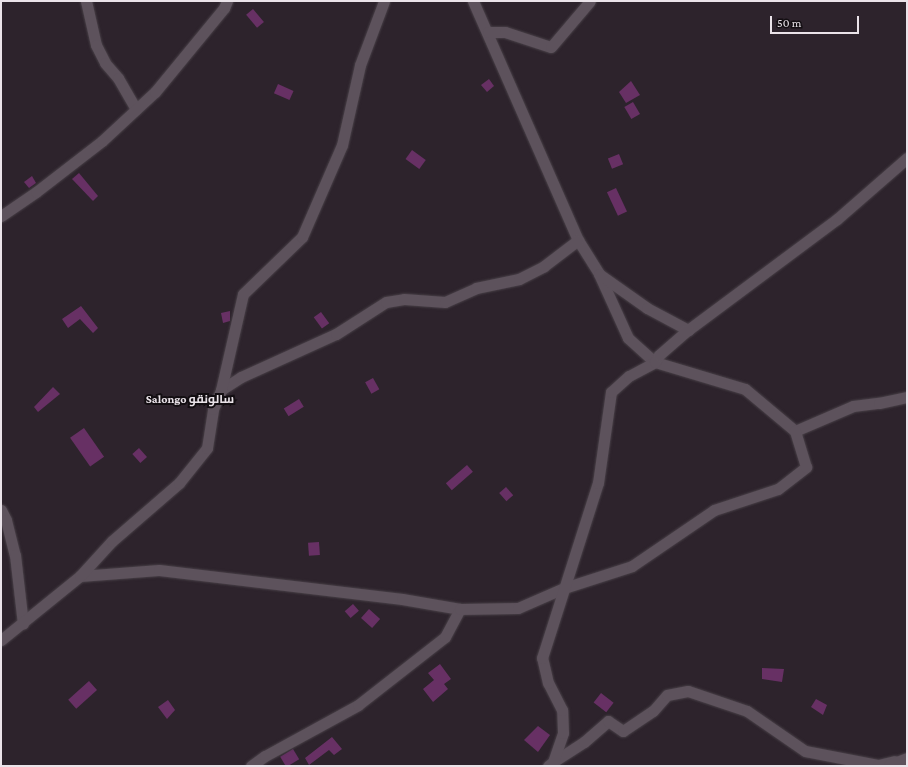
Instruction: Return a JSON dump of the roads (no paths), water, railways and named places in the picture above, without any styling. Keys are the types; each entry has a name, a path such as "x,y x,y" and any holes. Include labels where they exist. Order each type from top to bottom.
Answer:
{"street":[{"path":"86,1 96,45 105,63 118,78 136,109"},
{"path":"1,216 78,160 155,92 224,8 227,1"},
{"path":"1,640 23,624 80,576 112,541 178,483 207,448 213,409 221,390 242,294 302,238 342,145 360,64 384,1"},
{"path":"80,576 159,570 402,599 460,609 518,608 564,588 632,566 714,510 778,489 806,467 795,431 745,388 655,362 628,338 599,274 578,240 488,32 473,1"},
{"path":"488,32 505,32 551,47 590,1"},
{"path":"551,764 563,733 562,710 548,683 542,658 598,484 611,392 629,376 655,362 659,355 688,330 836,219 907,158"},
{"path":"221,390 241,377 336,334 386,302 404,299 445,302 476,288 518,279 544,266 578,240"},
{"path":"599,274 647,308 688,330"},
{"path":"795,431 853,406 880,403 907,397"},
{"path":"1,510 6,520 15,555 23,624"},
{"path":"251,766 265,756 358,704 445,637 460,609"},
{"path":"551,764 584,742 608,721 623,731 654,711 667,695 688,691 747,711 805,751 878,765 891,764 907,758"}],"district":[{"name":"Salongo سالونقو","path":"190,400"}]}
